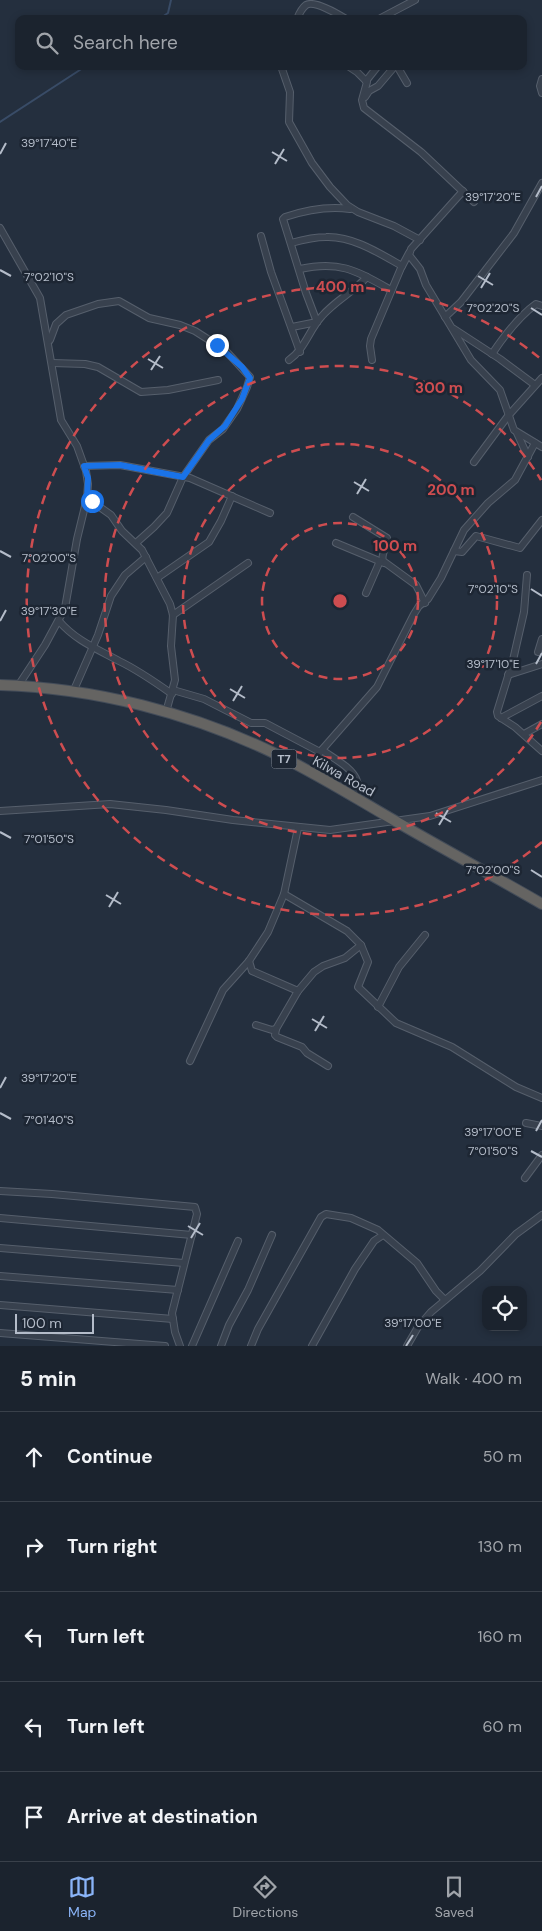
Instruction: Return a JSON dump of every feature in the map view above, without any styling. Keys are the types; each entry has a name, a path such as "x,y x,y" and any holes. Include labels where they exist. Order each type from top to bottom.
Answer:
{"highway":[{"name":"Kilwa Road","path":"0,685 73,692 110,698 166,712 246,741 356,797 396,822 542,904"}],"street":[{"path":"387,15 415,0"},
{"path":"299,15 306,4 311,2 339,15"},
{"path":"282,70 290,92 290,125 312,163 330,187 353,209"},
{"path":"353,70 366,81"},
{"path":"375,70 366,81 362,100 366,111 410,142 474,202"},
{"path":"362,100 392,70"},
{"path":"399,70 407,82"},
{"path":"542,79 540,86 542,93"},
{"path":"445,316 461,302 514,233 542,183"},
{"path":"372,360 371,338 411,249 463,192"},
{"path":"317,322 283,220 285,217 320,208 340,207 353,209 394,226 420,240"},
{"path":"0,228 40,298 61,420 77,446 88,478 87,498 77,538 65,608 18,686"},
{"path":"261,236 271,272 300,352"},
{"path":"291,243 323,237 341,239 375,250 402,266"},
{"path":"409,253 471,360 500,390 508,416 528,457"},
{"path":"300,269 313,266 339,266 367,276 391,290"},
{"path":"289,360 300,352 317,322 330,308 355,289 367,276"},
{"path":"49,344 56,324 66,315 98,304 119,301 149,318 180,325 195,331 225,350 250,378 237,409 224,429 209,440 183,477 167,513 136,543"},
{"path":"492,354 509,331 530,308 536,304 542,306"},
{"path":"292,327 317,322"},
{"path":"452,327 535,386"},
{"path":"52,363 85,364 98,368 140,392 168,390 218,380"},
{"path":"474,462 508,416 542,378"},
{"path":"517,432 542,447"},
{"path":"310,772 321,751 377,687 414,614 419,606 425,603 441,578 464,530 488,503 515,480 535,443"},
{"path":"84,466 120,465 190,478 270,513"},
{"path":"157,578 209,542 232,496"},
{"path":"87,498 111,515 122,530 136,543 146,557 170,604 173,615 171,646 174,669 173,692 166,712"},
{"path":"353,517 387,538 382,554 382,562 366,593"},
{"path":"454,551 462,552 476,536 520,548 542,520"},
{"path":"336,543 382,562 416,585 425,603"},
{"path":"73,692 93,648 111,596 125,576 146,557"},
{"path":"173,615 248,562"},
{"path":"527,574 522,621 514,660 497,712 501,718 524,734 542,751"},
{"path":"59,620 65,629 93,648 134,668 173,692 204,699 251,723 265,723 321,751 348,768 355,777 358,783 356,797"},
{"path":"538,652 542,639"},
{"path":"508,675 542,664"},
{"path":"501,718 542,696"},
{"path":"524,734 542,724"},
{"path":"0,811 110,804 298,828 330,830 430,816 542,780"},
{"path":"190,1061 223,990 249,960 268,932 284,894 298,828"},
{"path":"284,894 341,927 361,945 368,962 358,987 396,1023 452,1047 516,1087 542,1098"},
{"path":"378,1007 399,967 425,935"},
{"path":"328,1066 307,1053 302,1047 277,1037 275,1035 276,1029 298,991 316,970 346,958 361,945"},
{"path":"249,960 253,972 298,991"},
{"path":"256,1025 272,1030 276,1029"},
{"path":"526,1123 542,1126"},
{"path":"525,1178 542,1155"},
{"path":"0,1191 194,1207 197,1214 178,1290 173,1319 180,1346"},
{"path":"251,1346 258,1329 322,1216 328,1214 351,1218 370,1226 383,1235 417,1263 436,1291 445,1300"},
{"path":"406,1346 425,1318 480,1271 516,1234 542,1215"},
{"path":"0,1218 192,1235"},
{"path":"221,1346 272,1235"},
{"path":"312,1346 355,1269 374,1242 383,1235"},
{"path":"192,1346 238,1241"},
{"path":"0,1248 166,1260 184,1264"},
{"path":"0,1276 178,1290"},
{"path":"0,1305 173,1319"},
{"path":"0,1333 165,1346"}],"waterway":[{"path":"165,15 168,13 171,0"},
{"path":"0,122 80,70"}],"route":[{"path":"92,501 87,498 88,478 84,466 112,464 183,477 214,434 224,429 237,409 250,378 242,367 225,350 217,345"}]}
